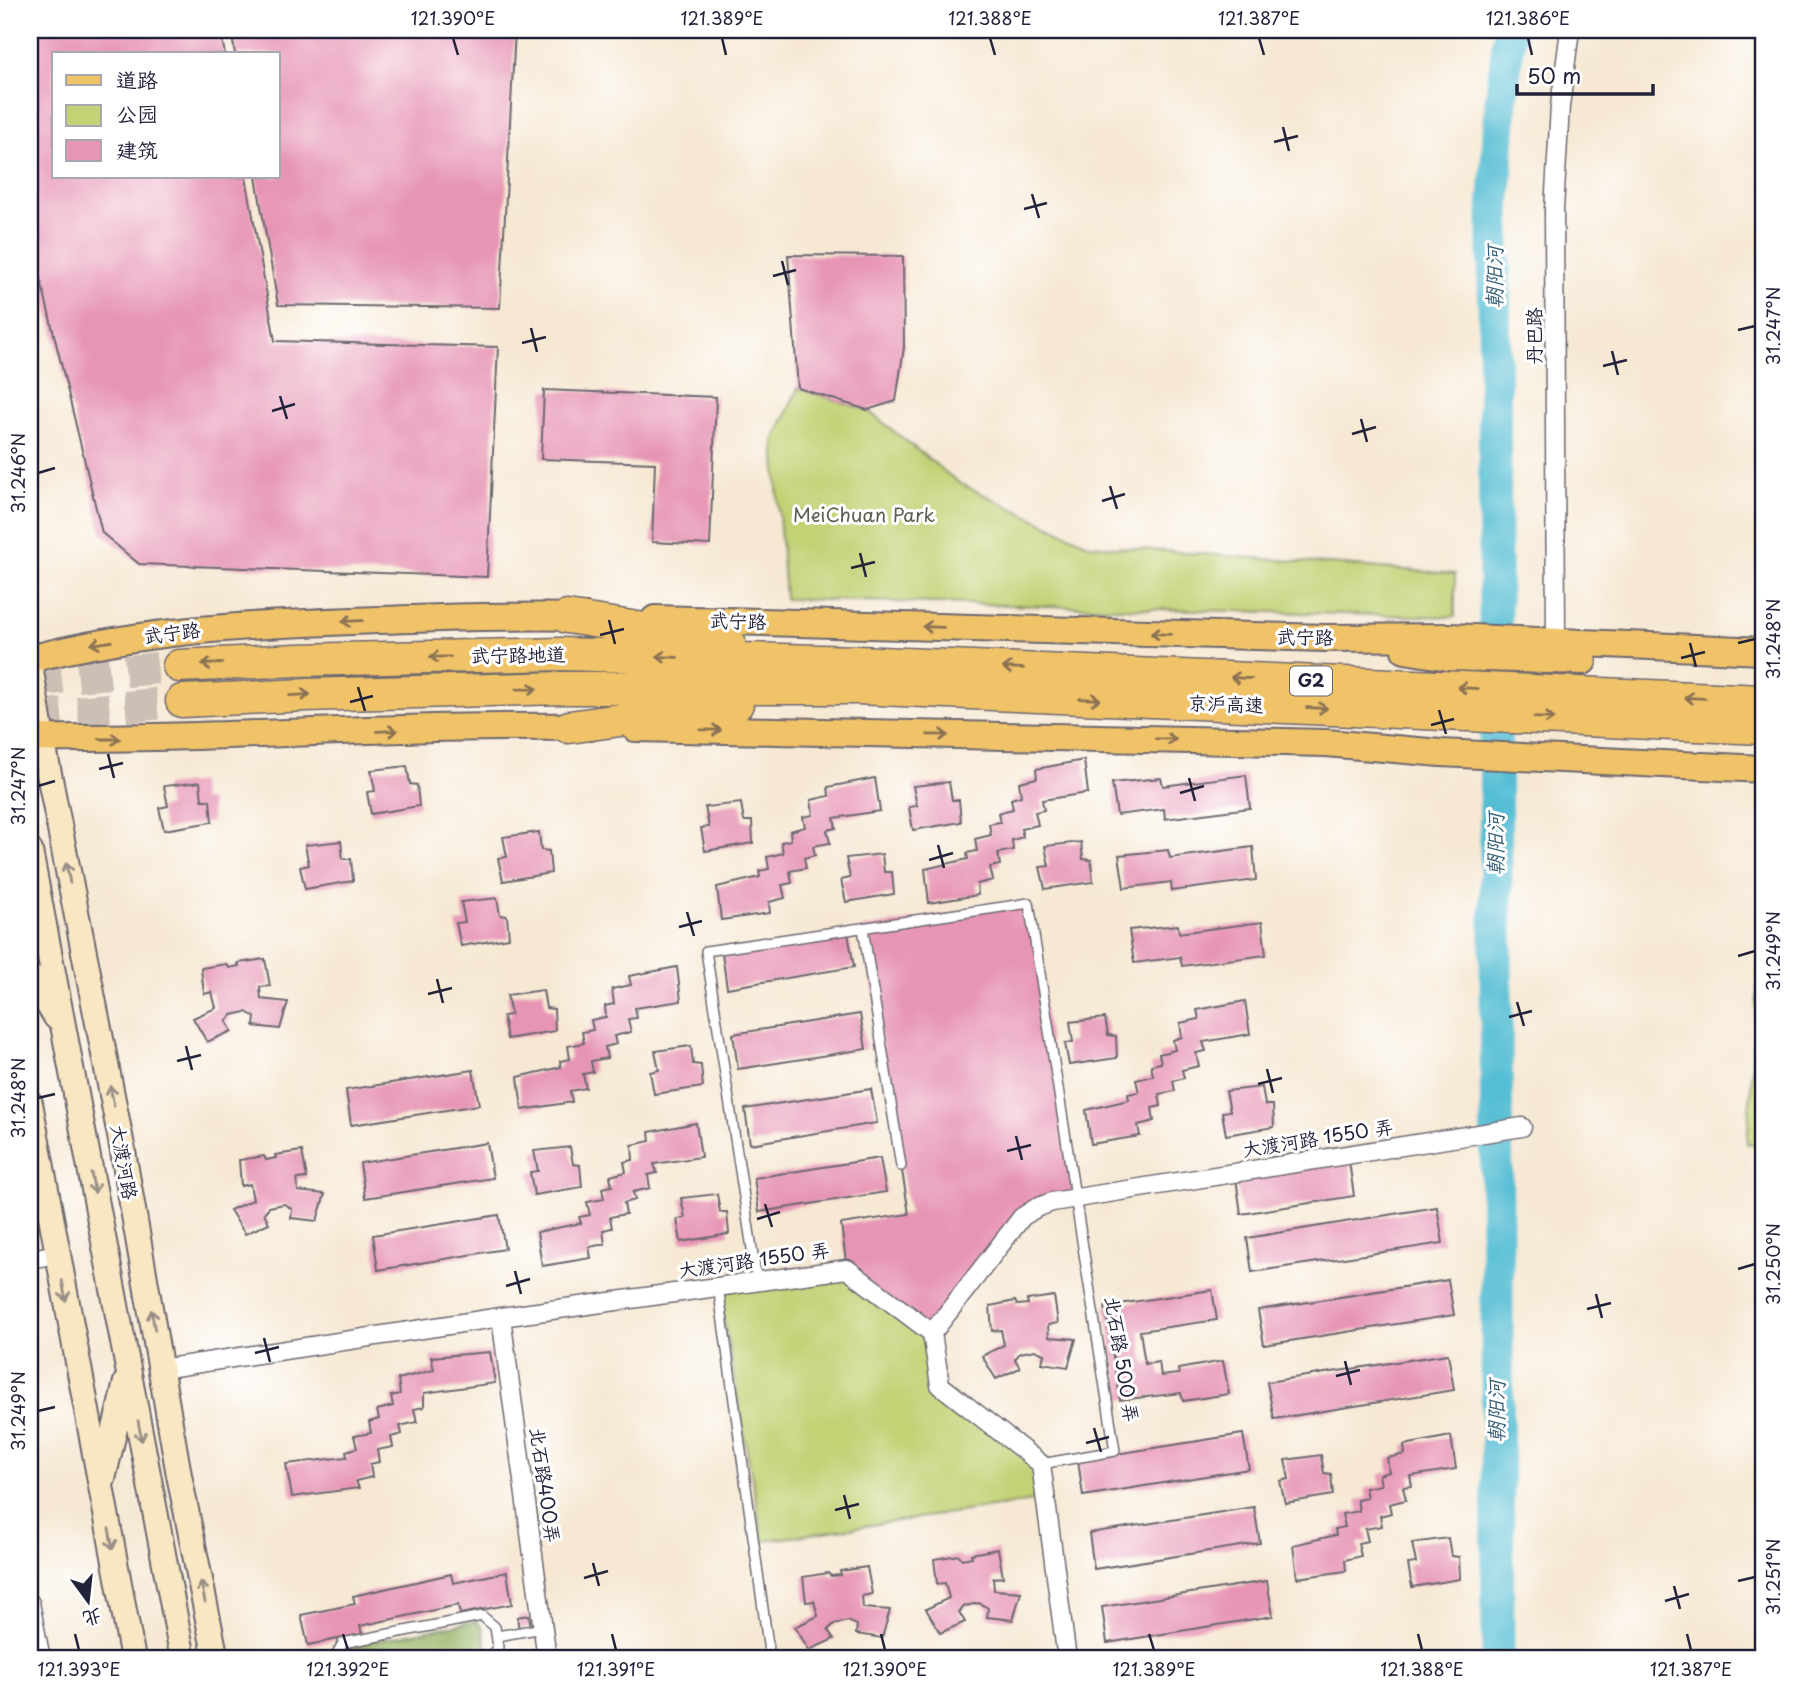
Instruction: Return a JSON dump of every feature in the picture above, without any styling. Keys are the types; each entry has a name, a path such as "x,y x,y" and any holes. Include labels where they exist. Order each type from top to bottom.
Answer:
{"highway":[{"path":"567,617 857,675"},
{"name":"武宁路地道","path":"178,666 297,660 561,654 857,675"},
{"path":"569,727 857,675"},
{"name":"武宁路地道","path":"182,701 857,675"},
{"name":"京沪高速","path":"857,675 1763,701"},
{"name":"京沪高速","path":"857,675 1763,727"}],"main road":[{"name":"武宁路","path":"30,659 93,644 210,628 356,621 567,617 1327,638 1449,647"},
{"path":"1449,647 1545,641 1763,651"},
{"path":"1449,647 1763,668"},
{"name":"大渡河路","path":"30,665 36,738 122,1146 179,1475 216,1659"},
{"path":"36,738 218,737 569,727 1763,752"},
{"path":"1442,745 1527,757 1763,769"},
{"name":"大渡河路","path":"30,851 183,1659"},
{"path":"30,976 63,1027"},
{"path":"30,1103 133,1659"},
{"path":"101,1487 129,1371"}],"street":[{"name":"丹巴路","path":"1545,641 1554,210 1560,106 1570,30"},
{"name":"大渡河路 1550 弄","path":"161,1369 501,1317 847,1269 932,1333 1022,1217 1036,1208 1074,1199 1522,1127"},
{"path":"30,1259 58,1254"},
{"name":"北石路400弄","path":"501,1317 547,1659"},
{"path":"932,1333 940,1385 1041,1464 1067,1659"},
{"path":"30,1603 41,1659"}],"lane":[{"path":"757,1281 706,951 1029,903 1074,1199"},
{"path":"863,928 901,1166"},
{"name":"北石路 500 弄","path":"1041,1464 1115,1451 1074,1199"},
{"path":"718,1286 770,1659"},
{"path":"334,1659 343,1643 482,1616 495,1627 498,1647 488,1659"},
{"path":"496,1636 542,1628"}],"green space":[{"name":"MeiChuan Park","path":"798,388 867,410 959,483 1090,545 1455,574 1455,617 785,599 774,441"},
{"path":"1763,909 1763,1146 1747,1144"},
{"path":"847,1269 932,1333 940,1385 1041,1464 1046,1499 763,1541 718,1286"},
{"path":"476,1621 483,1628 487,1650 480,1657 345,1659 344,1653 348,1646"}],"building":[{"path":"30,30 220,30 225,52 52,52 52,178 246,178 275,341 498,347 487,577 139,564 102,533 30,235"},
{"path":"231,30 515,30 500,308 278,305 256,178 280,178 280,52 235,52"},
{"path":"788,255 903,256 904,347 896,401 867,410 798,388"},
{"path":"544,390 716,397 710,545 652,542 655,463 541,459"},
{"path":"1084,760 1088,793 1042,800 1044,810 1035,812 1038,825 1021,829 1023,837 1012,840 1013,850 998,853 1000,865 990,867 993,880 977,884 978,895 929,903 925,869 968,859 967,853 977,851 975,839 991,835 989,824 1000,822 998,813 1013,809 1011,799 1021,796 1019,782 1037,778 1036,769"},
{"path":"407,766 410,784 417,785 419,806 371,814 367,792 375,791 371,770"},
{"path":"1246,775 1250,808 1165,819 1164,809 1117,815 1112,783 1161,778 1163,786"},
{"path":"875,778 880,811 834,818 836,828 827,830 830,843 813,846 815,855 804,858 806,868 790,871 792,883 782,885 785,898 769,902 770,913 721,920 717,887 760,877 759,871 769,869 767,857 783,853 781,842 791,840 790,831 805,827 803,817 813,815 811,800 829,796 828,787"},
{"path":"200,782 202,800 210,800 212,822 164,830 159,808 168,806 164,786"},
{"path":"949,782 952,800 959,800 961,822 913,830 909,807 917,806 913,786"},
{"path":"741,803 744,821 752,821 753,843 705,851 701,828 709,827 705,807"},
{"path":"539,832 541,850 549,851 551,873 503,881 498,858 507,857 503,837"},
{"path":"341,841 343,859 351,859 353,881 305,889 300,867 309,865 305,845"},
{"path":"1081,842 1083,859 1091,860 1093,882 1045,889 1040,867 1049,866 1045,846"},
{"path":"1253,847 1256,880 1172,891 1171,882 1124,888 1119,855 1168,850 1170,858"},
{"path":"882,854 884,872 892,872 894,894 846,902 841,880 850,878 846,858"},
{"path":"497,898 500,915 507,916 509,938 461,946 456,923 465,922 461,902"},
{"path":"1029,903 1074,1199 1036,1208 932,1333 847,1269 841,1224 909,1214 863,928"},
{"path":"1262,922 1266,955 1182,966 1180,957 1134,963 1129,930 1178,925 1179,933"},
{"path":"848,933 854,967 727,988 722,953"},
{"path":"265,959 270,986 260,987 261,999 288,1002 280,1029 254,1026 255,1017 246,1012 232,1015 226,1021 232,1031 207,1042 193,1018 216,1008 212,992 204,994 201,968 226,964 229,968 239,966 238,963"},
{"path":"677,967 681,1001 635,1008 637,1018 628,1019 631,1032 614,1036 616,1044 605,1047 607,1058 591,1061 593,1072 583,1074 586,1088 570,1091 572,1102 522,1110 518,1077 561,1067 560,1061 570,1059 568,1046 584,1043 582,1032 593,1030 591,1020 606,1017 605,1006 614,1004 612,989 631,985 629,976"},
{"path":"543,990 546,1008 554,1009 555,1031 507,1039 503,1016 511,1015 507,995"},
{"path":"1245,1001 1250,1034 1203,1042 1206,1051 1196,1053 1199,1066 1182,1070 1184,1078 1173,1081 1175,1091 1159,1094 1161,1106 1152,1108 1154,1121 1138,1125 1140,1136 1091,1144 1086,1110 1129,1100 1128,1094 1139,1092 1136,1080 1153,1076 1151,1065 1161,1063 1159,1054 1175,1050 1173,1040 1182,1037 1180,1023 1199,1019 1197,1010"},
{"path":"860,1014 866,1049 738,1069 733,1034"},
{"path":"1105,1018 1108,1035 1116,1036 1117,1058 1069,1065 1065,1043 1073,1042 1070,1022"},
{"path":"691,1046 693,1064 701,1065 703,1087 654,1094 650,1072 659,1070 655,1051"},
{"path":"473,1070 479,1105 351,1125 346,1090"},
{"path":"1262,1087 1265,1105 1273,1105 1274,1127 1226,1135 1222,1112 1230,1111 1226,1091"},
{"path":"871,1089 877,1123 750,1144 745,1109"},
{"path":"696,1123 701,1157 654,1164 657,1173 648,1175 650,1188 633,1192 635,1200 624,1203 626,1214 610,1217 612,1228 603,1230 605,1244 589,1247 591,1258 542,1266 537,1232 581,1223 579,1217 590,1215 587,1202 604,1199 602,1188 612,1186 610,1176 626,1172 624,1162 633,1160 632,1145 650,1141 649,1132"},
{"path":"487,1143 493,1178 365,1198 360,1163"},
{"path":"570,1147 573,1164 580,1165 582,1187 534,1195 530,1172 538,1171 534,1151"},
{"path":"302,1151 307,1178 297,1179 298,1191 325,1194 317,1221 291,1218 292,1209 284,1204 269,1207 264,1213 269,1223 245,1234 230,1210 253,1200 250,1184 241,1186 239,1160 264,1156 266,1160 276,1158 275,1155"},
{"path":"880,1158 886,1192 759,1212 754,1178"},
{"path":"1349,1161 1354,1196 1241,1214 1236,1178"},
{"path":"717,1194 720,1212 727,1212 729,1234 681,1242 677,1219 685,1218 681,1198"},
{"path":"1437,1207 1443,1243 1252,1272 1247,1238"},
{"path":"499,1215 505,1249 378,1270 373,1235"},
{"path":"1448,1280 1454,1315 1264,1345 1258,1310"},
{"path":"1212,1290 1217,1320 1140,1331 1145,1364 1159,1362 1161,1376 1179,1374 1178,1369 1223,1361 1229,1394 1183,1401 1181,1393 1120,1400 1105,1306"},
{"path":"1054,1296 1058,1323 1048,1325 1049,1337 1076,1339 1068,1367 1042,1363 1044,1354 1035,1350 1020,1353 1015,1359 1020,1368 996,1379 982,1356 1004,1345 1001,1330 992,1331 990,1306 1015,1301 1017,1305 1028,1304 1027,1300"},
{"path":"490,1352 495,1383 424,1393 424,1407 414,1409 417,1422 400,1426 402,1434 391,1437 393,1447 377,1450 379,1462 370,1464 372,1477 356,1481 359,1488 292,1497 286,1464 347,1457 346,1451 357,1448 354,1436 371,1433 369,1422 379,1419 377,1410 393,1406 391,1396 400,1394 398,1379 434,1370 431,1357"},
{"path":"1448,1354 1454,1390 1274,1419 1267,1382"},
{"path":"1243,1434 1249,1469 1083,1496 1078,1460"},
{"path":"1451,1436 1456,1469 1410,1476 1412,1486 1403,1487 1406,1500 1389,1504 1391,1513 1380,1516 1382,1526 1365,1529 1368,1541 1358,1543 1361,1556 1345,1560 1346,1571 1297,1578 1293,1545 1336,1535 1335,1529 1345,1527 1342,1514 1359,1511 1357,1500 1367,1498 1365,1488 1381,1485 1379,1475 1389,1472 1387,1458 1405,1454 1404,1445"},
{"path":"1321,1455 1324,1473 1331,1474 1333,1495 1285,1503 1280,1481 1289,1479 1285,1460"},
{"path":"1254,1507 1260,1543 1094,1569 1089,1533"},
{"path":"1448,1538 1451,1556 1459,1557 1460,1579 1412,1587 1408,1564 1416,1563 1412,1543"},
{"path":"998,1549 1003,1577 993,1578 994,1590 1021,1592 1013,1620 987,1617 988,1608 979,1603 965,1606 959,1612 965,1622 940,1633 926,1609 949,1598 945,1583 937,1584 934,1559 959,1555 962,1559 972,1557 971,1554"},
{"path":"867,1567 872,1594 862,1596 863,1608 890,1610 882,1638 856,1634 857,1625 848,1621 834,1624 828,1630 834,1639 809,1650 795,1627 818,1616 814,1601 806,1602 803,1577 828,1573 831,1576 841,1575 840,1571"},
{"path":"507,1572 512,1604 460,1614 458,1605 360,1626 362,1634 308,1645 301,1615 355,1604 353,1596 451,1574 453,1583"},
{"path":"1267,1581 1273,1616 1107,1643 1102,1607"},
{"path":"529,1615 531,1627 519,1629 517,1617"}],"waterway":[{"name":"朝阳河","path":"1498,1659 1494,214 1501,100 1510,30"}],"tunnel":[{"path":"30,681 179,666"},
{"path":"30,717 182,701"}]}
